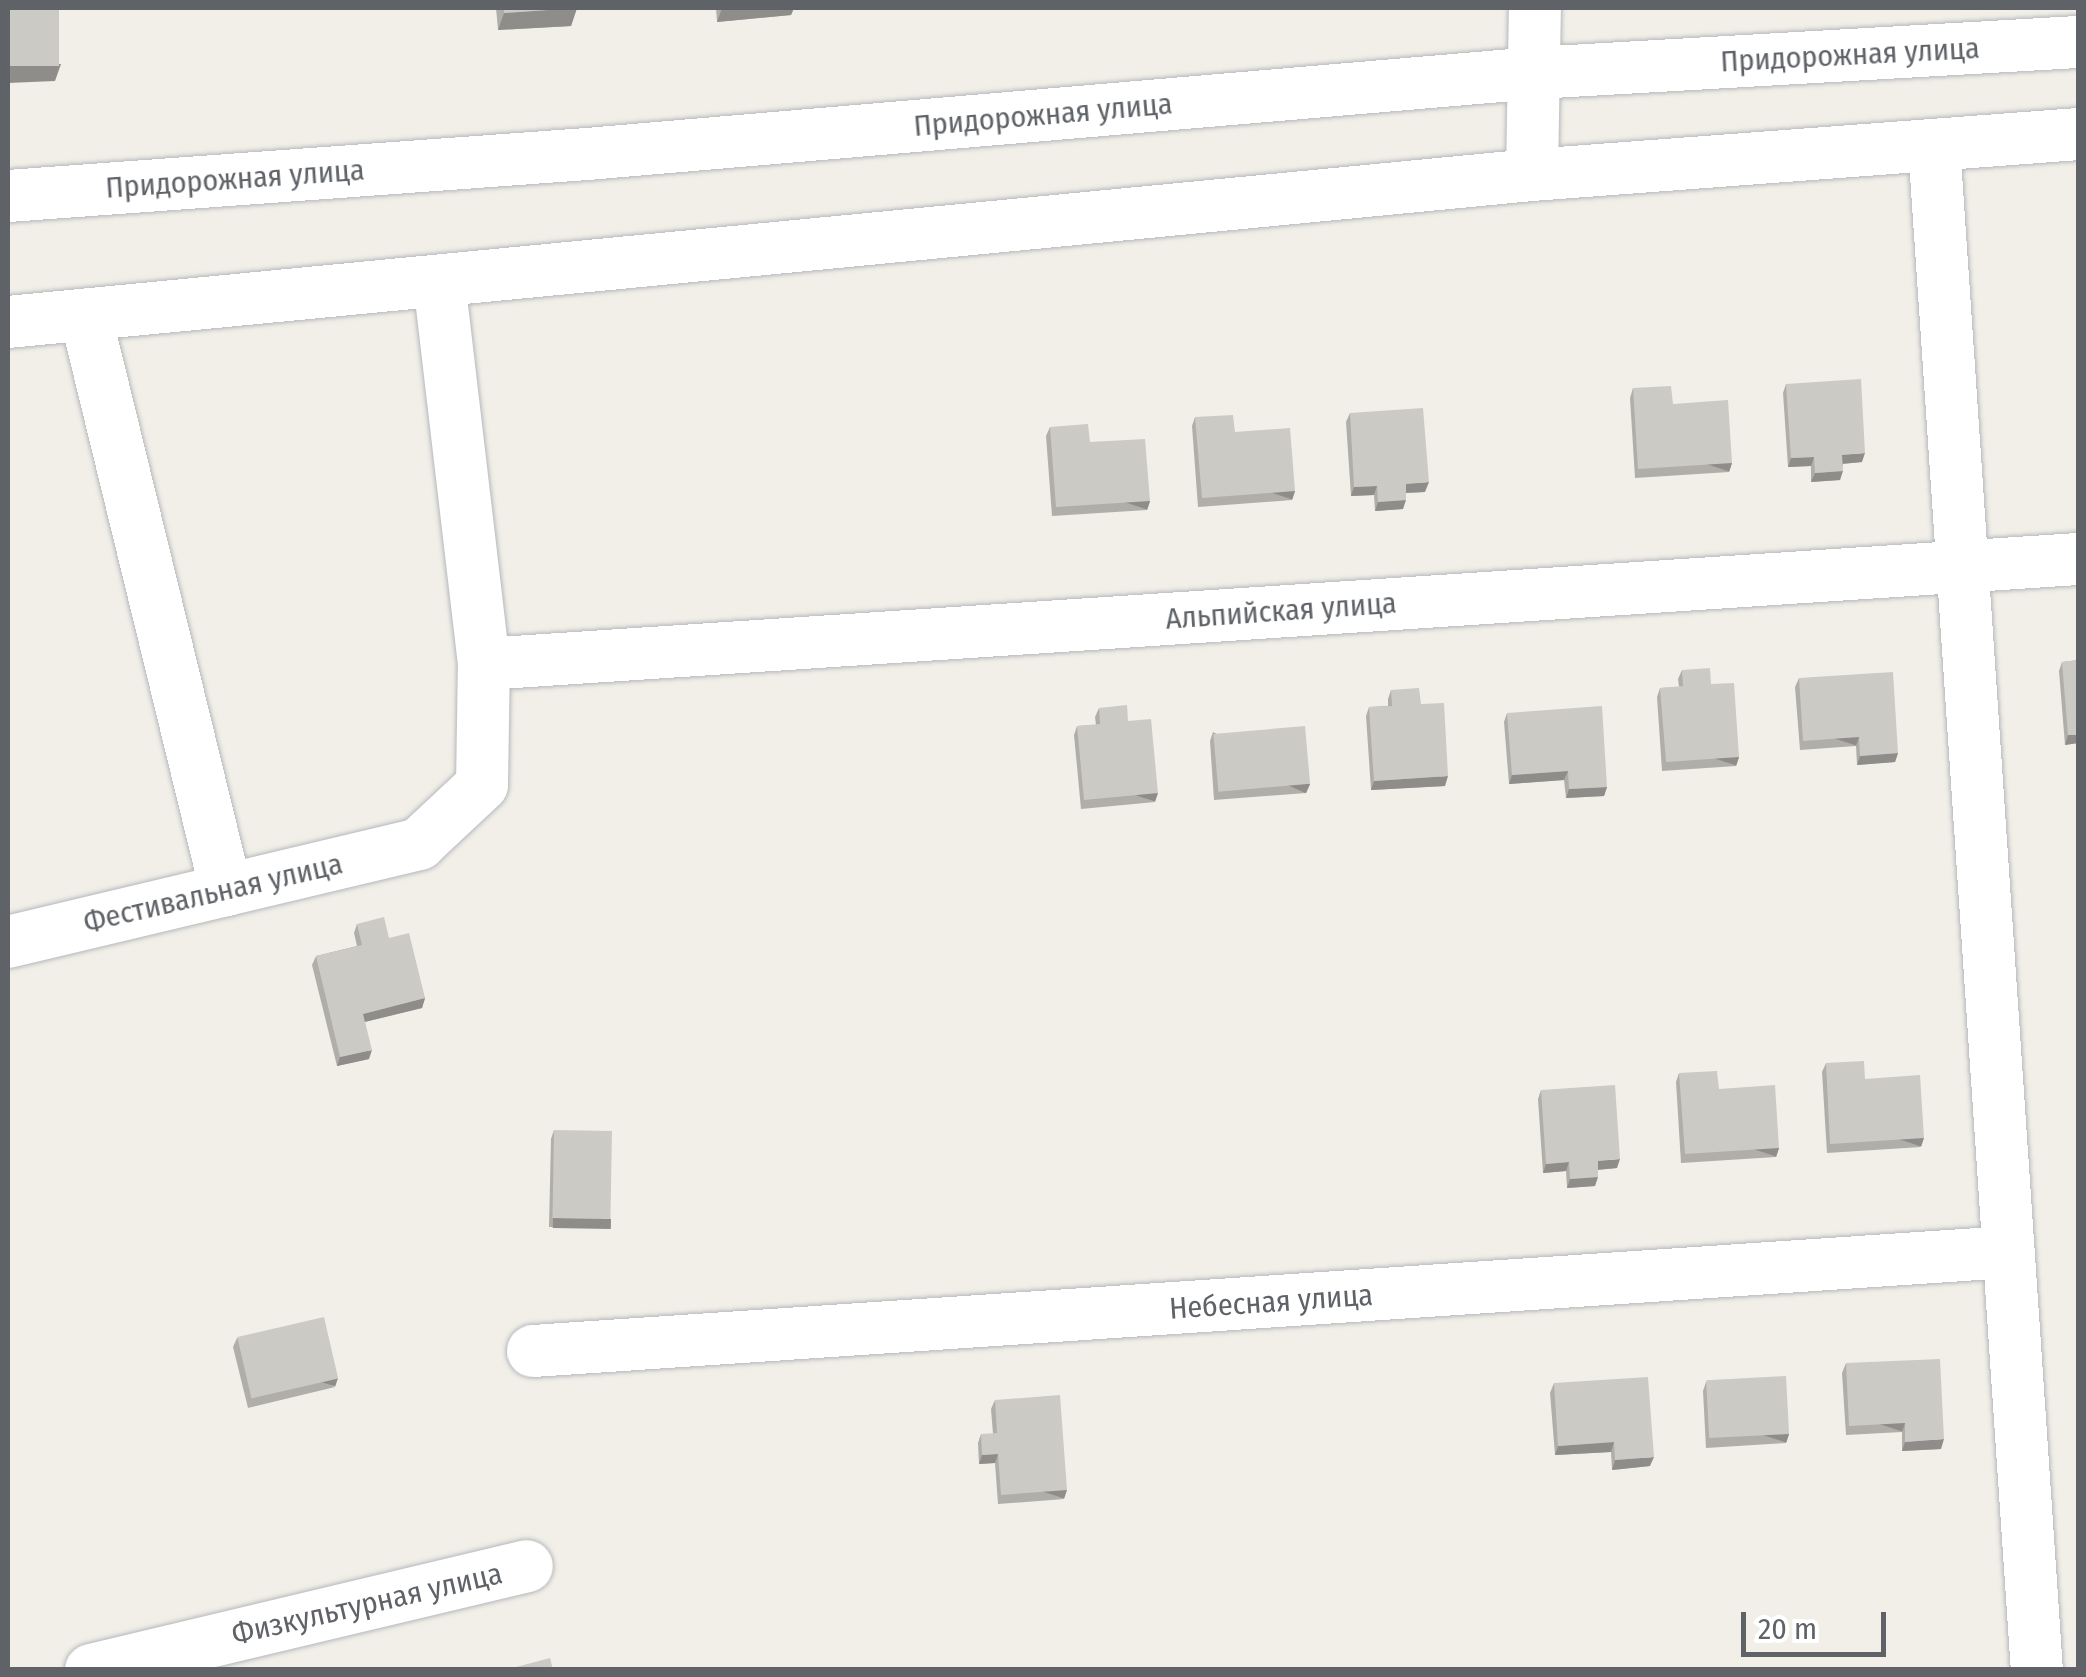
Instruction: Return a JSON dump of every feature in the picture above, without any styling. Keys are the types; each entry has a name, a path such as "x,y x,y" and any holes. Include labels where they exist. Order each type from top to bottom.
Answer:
{"street":[{"path":"1532,175 1535,8"},
{"name":"Придорожная улица","path":"8,196 587,154 1535,74 2078,42"},
{"path":"8,322 1532,175 2078,134"},
{"path":"1934,145 2037,1670"},
{"path":"439,282 484,664"},
{"path":"86,316 226,890"},
{"name":"Альпийская улица","path":"484,664 2078,559"},
{"name":"Фестивальная улица","path":"8,942 420,844 482,785 484,664"},
{"name":"Небесная улица","path":"534,1352 2009,1252"},
{"name":"Физкультурная улица","path":"91,1670 528,1566"}],"building":[{"path":"8,8 59,8 59,66 8,66"},
{"path":"504,8 577,8 504,13"},
{"path":"1861,379 1865,453 1842,455 1843,471 1815,473 1814,457 1791,458 1786,384"},
{"path":"1671,386 1673,404 1728,400 1732,463 1638,469 1633,388"},
{"path":"1423,408 1429,482 1406,484 1406,500 1378,502 1377,486 1354,487 1350,413"},
{"path":"1233,415 1235,432 1290,428 1295,491 1202,498 1195,417"},
{"path":"1088,424 1090,442 1145,439 1150,501 1056,507 1050,427"},
{"path":"2078,660 2078,735 2068,735 2062,662"},
{"path":"1710,668 1711,684 1734,683 1739,757 1666,762 1660,688 1683,686 1682,670"},
{"path":"1893,672 1898,753 1860,756 1859,737 1803,741 1799,678"},
{"path":"1419,688 1421,704 1444,703 1448,776 1374,781 1369,707 1392,706 1391,690"},
{"path":"1127,705 1128,721 1151,719 1158,793 1084,800 1077,726 1100,724 1099,708"},
{"path":"1602,706 1607,787 1569,789 1568,771 1512,775 1507,713"},
{"path":"1305,726 1310,784 1218,792 1213,734"},
{"path":"384,917 389,938 409,933 425,998 363,1014 372,1050 340,1057 316,956 362,945 357,924"},
{"path":"1864,1061 1865,1079 1920,1075 1924,1138 1830,1144 1826,1063"},
{"path":"1717,1071 1719,1089 1775,1085 1779,1148 1685,1154 1679,1073"},
{"path":"1615,1085 1620,1159 1598,1161 1598,1177 1570,1179 1569,1162 1546,1164 1541,1090"},
{"path":"554,1130 612,1131 610,1219 552,1218"},
{"path":"324,1317 338,1378 251,1398 237,1337"},
{"path":"1940,1359 1944,1439 1905,1442 1905,1423 1849,1426 1846,1363"},
{"path":"1786,1376 1789,1434 1709,1438 1706,1380"},
{"path":"1648,1377 1654,1457 1615,1460 1614,1442 1558,1446 1554,1383"},
{"path":"1060,1395 1067,1490 1001,1495 998,1454 982,1455 981,1434 997,1433 995,1400"},
{"path":"550,1658 553,1670 505,1670"}]}
